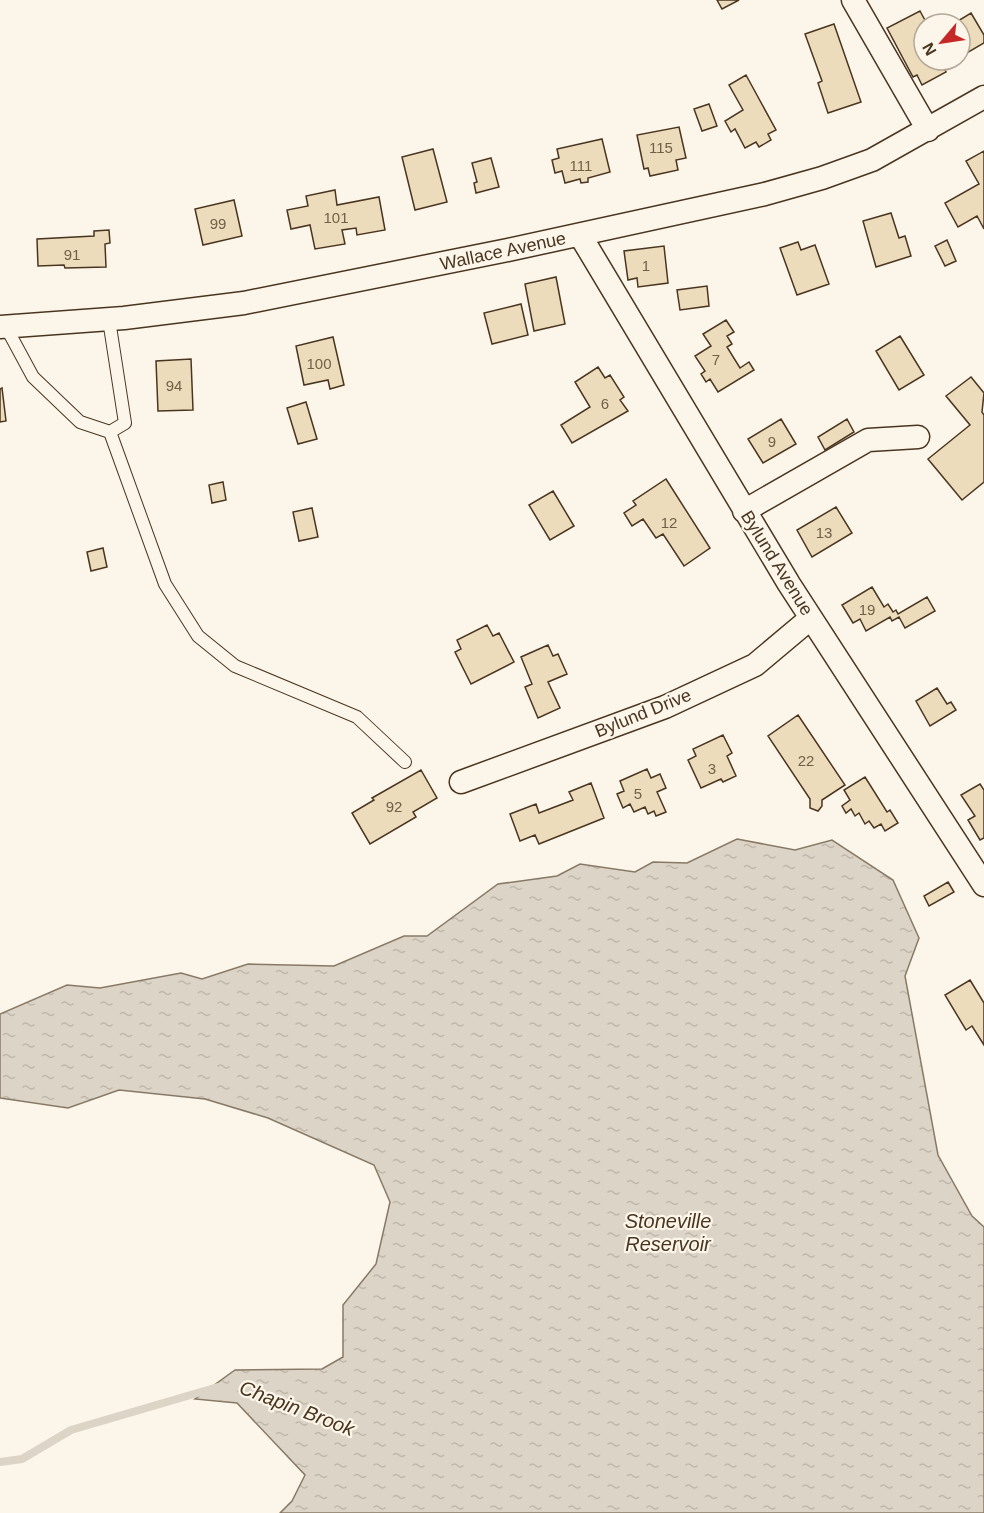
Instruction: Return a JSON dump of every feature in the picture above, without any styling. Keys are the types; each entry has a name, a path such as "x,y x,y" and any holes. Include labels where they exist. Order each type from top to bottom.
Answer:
{"street":[{"path":"853,0 928,130"},
{"name":"Wallace Avenue","path":"3,327 110,320 244,303 580,235 797,186 872,160 984,97"},
{"name":"Bylund Avenue","path":"580,235 744,511 984,885"},
{"path":"744,511 868,440 918,437"},
{"name":"Bylund Drive","path":"461,782 665,707 755,665 811,618"}],"lane":[{"path":"3,327 33,377 80,422 110,432 125,423 110,320"},
{"path":"110,432 165,584 198,636 235,666 357,717 405,762"}],"water":[{"name":"Stoneville Reservoir","path":"737,839 795,850 832,840 893,880 919,938 905,976 938,1155 972,1216 984,1227 984,1513 280,1513 292,1501 305,1475 237,1403 195,1399 235,1370 322,1369 343,1357 343,1305 376,1264 390,1202 374,1165 268,1118 205,1099 119,1090 68,1108 0,1098 0,1014 67,985 100,988 181,973 202,979 248,964 334,966 404,936 427,936 498,884 557,876 580,864 635,872 653,862 687,863"}],"building":[{"path":"717,0 739,0 722,9"},
{"path":"912,15 912,72 946,72 922,85 917,75 913,77 887,28"},
{"path":"972,15 984,35 984,43 972,50"},
{"path":"834,24 861,102 828,113 818,83 822,81 805,34"},
{"path":"746,75 776,130 768,134 771,140 759,147 756,142 745,148 735,129 731,132 725,121 743,110 729,85"},
{"path":"709,104 717,126 702,131 694,109"},
{"path":"679,127 686,158 676,160 678,170 650,176 648,168 644,169 637,135"},
{"path":"602,139 610,172 588,178 588,182 581,183 580,179 565,183 562,171 555,173 552,160 559,158 557,149"},
{"path":"433,149 447,202 415,210 402,157"},
{"path":"984,151 984,229 977,216 958,227 945,203 979,184 966,161"},
{"path":"491,158 499,187 476,193 474,183 477,182 472,163"},
{"path":"335,190 337,205 379,197 385,230 357,235 356,228 342,230 345,244 315,249 310,225 291,229 287,210 308,206 306,196"},
{"path":"234,200 242,236 203,245 195,209"},
{"path":"891,213 899,238 905,236 911,256 876,267 863,221"},
{"path":"109,230 110,243 105,244 106,267 38,266 37,239 94,236 94,231"},
{"path":"947,240 956,261 945,266 935,246"},
{"path":"798,242 801,250 815,245 829,284 797,295 780,248"},
{"path":"664,246 668,283 638,287 637,278 628,280 624,251"},
{"path":"556,277 565,324 534,331 525,284"},
{"path":"707,286 709,306 680,310 677,290"},
{"path":"521,304 528,335 492,344 484,313"},
{"path":"726,320 734,332 727,336 732,344 727,347 740,368 749,362 754,370 718,392 710,379 706,382 701,374 705,371 695,356 711,346 703,334"},
{"path":"900,336 924,375 899,390 876,351"},
{"path":"333,337 344,385 330,389 328,380 304,385 296,346"},
{"path":"191,359 193,410 158,411 156,361"},
{"path":"598,367 605,378 610,375 624,397 620,400 628,411 572,443 561,425 590,407 575,382"},
{"path":"971,377 984,393 982,412 984,415 984,482 962,500 928,459 970,425 946,396"},
{"path":"2,388 6,421 0,422 0,389"},
{"path":"306,402 317,439 298,444 287,408"},
{"path":"781,419 796,444 763,463 748,439"},
{"path":"847,419 854,432 825,450 818,437"},
{"path":"666,479 710,548 684,566 663,534 656,538 643,519 632,526 624,513 636,505 633,501"},
{"path":"223,482 226,500 212,503 209,485"},
{"path":"553,491 574,526 550,540 529,505"},
{"path":"836,507 852,533 812,557 797,530"},
{"path":"312,508 318,537 299,541 293,512"},
{"path":"103,548 107,567 91,571 87,552"},
{"path":"872,587 884,607 888,604 893,612 896,610 898,614 927,597 935,611 905,628 899,617 892,621 890,617 866,631 860,619 853,623 842,605"},
{"path":"487,625 493,636 499,633 514,662 471,684 455,652 461,649 457,640"},
{"path":"548,645 553,656 558,654 567,674 548,682 560,708 538,718 525,687 532,684 521,657"},
{"path":"937,688 947,704 951,702 956,710 930,726 916,701"},
{"path":"798,715 845,785 822,800 822,806 818,811 810,808 810,799 768,736"},
{"path":"723,735 732,753 727,756 736,776 723,782 721,779 701,788 688,760 696,756 693,749"},
{"path":"647,769 651,778 660,774 666,788 657,792 666,812 656,816 654,811 648,814 645,807 634,812 630,804 623,808 617,794 624,791 620,781"},
{"path":"421,770 437,798 413,812 416,817 370,844 352,813 374,800 372,798"},
{"path":"865,777 887,812 890,810 898,823 885,831 881,824 874,828 869,821 865,824 859,813 855,816 851,809 846,813 842,806 850,800 844,790"},
{"path":"591,783 604,818 539,844 535,835 520,841 510,814 536,804 539,813 573,800 569,792"},
{"path":"980,784 984,790 984,838 980,840 968,820 975,816 961,795"},
{"path":"948,882 954,892 929,906 924,896"},
{"path":"970,980 984,1003 984,1045 972,1026 966,1030 945,995"}],"waterway":[{"name":"Chapin Brook","path":"0,1462 22,1459 71,1430 218,1387"}]}
